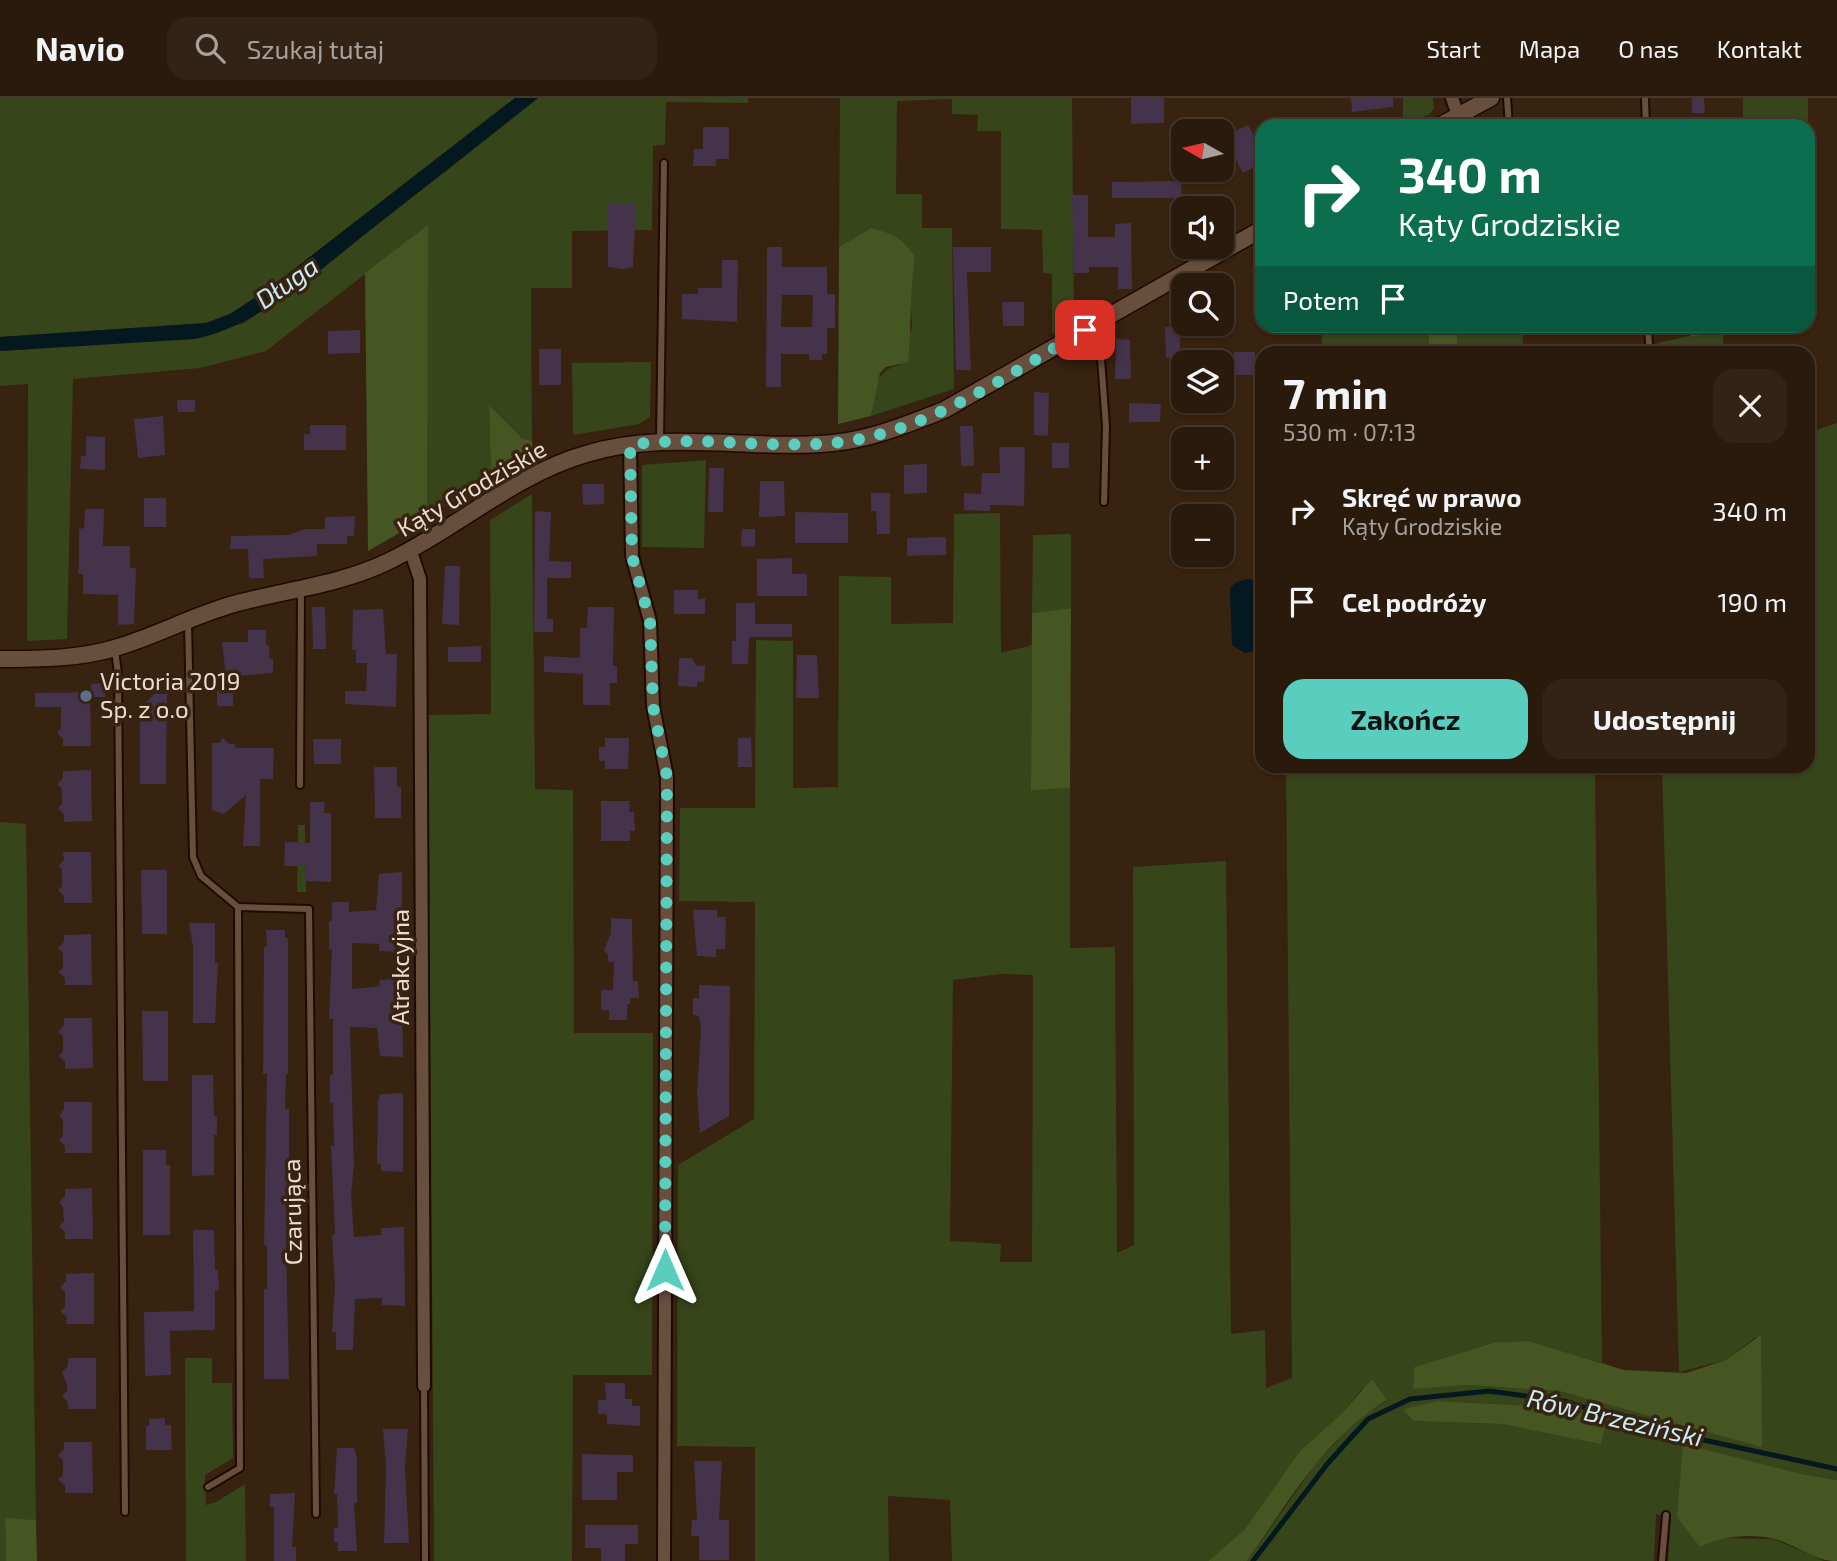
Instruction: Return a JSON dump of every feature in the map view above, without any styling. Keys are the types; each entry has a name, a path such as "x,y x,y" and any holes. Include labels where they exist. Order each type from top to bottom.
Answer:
{"street":[{"path":"1452,98 1458,115"},
{"path":"1451,119 1491,98"},
{"name":"Kąty Grodziskie","path":"0,659 54,657 115,648 234,604 372,569 540,472 586,454 660,440 784,445 861,438 944,410 1255,233"},
{"path":"630,445 632,556 650,621 653,706 667,777 664,1561"},
{"name":"Atrakcyjna","path":"410,549 420,579 424,1386"}],"lane":[{"path":"1507,98 1508,119"},
{"path":"1645,98 1646,119"},
{"path":"660,440 664,163"},
{"path":"1085,330 1101,359 1106,426 1104,502"},
{"path":"1648,333 1649,344"},
{"path":"300,785 301,589"},
{"path":"188,621 193,857 201,876 238,908 240,1468 208,1487"},
{"path":"115,648 118,673 125,1512"},
{"name":"Czarująca","path":"238,908 309,909 316,1514"},
{"path":"424,1386 425,1561"},
{"path":"1662,1561 1665,1515"}],"green space":[{"path":"0,98 515,98 271,287 230,314 206,323 0,337"},
{"path":"538,98 748,98 748,103 666,102 665,145 653,146 652,230 572,231 572,288 531,288 532,441 522,438 489,405 491,478 427,517 427,226 266,351 200,368 73,379 67,639 27,641 28,384 0,386 0,351 114,343 243,324 325,265"},
{"path":"840,98 1072,98 1074,321 1052,334 1052,274 1043,273 1042,230 1001,229 1001,131 977,131 978,115 952,114 952,99 897,101 896,194 922,194 922,228 952,228 954,389 871,416 877,383 885,371 900,365 912,327 910,286 915,257 871,228 839,247"},
{"path":"1403,98 1433,98 1434,108 1430,114 1416,119 1403,119"},
{"path":"1743,98 1808,98 1808,119 1743,119"},
{"path":"428,225 427,517 368,551 365,273"},
{"path":"871,228 896,238 915,257 908,362 886,367 880,373 871,416 838,424 839,247"},
{"path":"1322,333 1428,333 1429,346 1322,346"},
{"path":"1428,333 1457,333 1457,346 1429,346"},
{"path":"1457,333 1522,333 1523,345 1591,345 1591,346 1457,346"},
{"path":"1691,333 1711,333 1691,337"},
{"path":"1702,333 1724,333 1723,346 1658,346 1658,343"},
{"path":"651,362 650,417 639,424 573,435 572,363"},
{"path":"489,405 522,438 532,441 533,450 491,478"},
{"path":"1837,423 1837,1480 1801,1474 1717,1538 1774,1539 1824,1561 1668,1561 1671,1518 1656,1514 1654,1561 1247,1561 1315,1465 1358,1418 1387,1401 1362,1389 1343,1412 1299,1452 1245,1529 1208,1561 952,1561 950,1500 888,1496 889,1561 755,1561 755,1447 677,1446 678,1165 754,1119 755,902 679,901 680,808 755,808 756,640 793,641 793,788 838,787 839,576 891,577 891,624 953,623 954,514 1000,513 1001,653 1032,645 1031,789 1070,788 1070,948 1115,947 1117,1253 1134,1245 1133,867 1226,861 1231,1334 1265,1330 1266,1388 1292,1378 1286,773 1595,773 1602,1363 1529,1341 1496,1342 1414,1367 1413,1389 1468,1385 1559,1391 1761,1446 1756,1337 1726,1360 1679,1372 1662,773 1815,773 1815,431","holes":["1001,974 1033,975 1032,1262 1000,1262 1001,1244 950,1241 953,980","1437,1401 1557,1407 1601,1443 1502,1424 1413,1421 1404,1409"]},
{"path":"706,460 704,548 642,547 642,465"},
{"path":"532,494 535,789 573,790 574,1033 653,1033 652,1375 573,1375 572,1561 434,1561 428,715 491,714 490,520"},
{"path":"1071,534 1071,608 1032,613 1033,535"},
{"path":"1071,608 1070,788 1031,790 1032,613"},
{"path":"0,822 26,824 36,1520 5,1519 6,1561 0,1561"},
{"path":"298,825 305,825 306,892 297,892"},
{"path":"1761,1335 1762,1447 1559,1391 1468,1385 1413,1389 1414,1367 1496,1342 1529,1341 1624,1370 1686,1373 1726,1360"},
{"path":"185,1358 212,1358 212,1383 232,1383 233,1458 205,1475 206,1505 245,1484 246,1561 186,1561"},
{"path":"1372,1379 1387,1400 1365,1415 1326,1452 1247,1561 1208,1561 1245,1529 1299,1452 1343,1412"},
{"path":"1437,1401 1557,1407 1606,1420 1601,1444 1502,1424 1413,1421 1403,1409"},
{"path":"1683,1444 1801,1474 1837,1480 1837,1561 1813,1556 1775,1539 1756,1536 1726,1538 1700,1547 1677,1517"},
{"path":"5,1518 36,1520 37,1561 6,1561"}],"water":[{"name":"Długa","path":"515,98 538,98 314,275 268,308 244,321 195,339 0,351 0,337 206,323 230,314 271,287"},
{"path":"1255,580 1255,651 1245,653 1232,645 1230,588 1236,582"}],"building":[{"path":"1131,98 1164,98 1164,123 1131,124"},
{"path":"1351,98 1393,98 1393,107 1352,112"},
{"path":"1692,98 1704,98 1705,113 1692,113"},
{"path":"1248,125 1255,138 1255,167 1243,173 1234,156 1234,132"},
{"path":"703,127 729,127 729,159 716,159 716,166 693,166 694,149 703,149"},
{"path":"1112,182 1181,182 1182,196 1112,198"},
{"path":"1072,195 1088,195 1088,237 1115,237 1115,224 1131,223 1132,289 1118,289 1118,267 1089,267 1089,273 1074,273"},
{"path":"608,203 636,203 633,267 608,267"},
{"path":"767,247 782,247 782,267 827,267 827,294 835,294 835,328 827,328 827,354 822,354 822,360 809,360 809,354 781,354 781,387 766,387","holes":["782,295 813,295 812,327 781,327"]},
{"path":"953,247 991,247 991,272 967,272 971,370 956,370"},
{"path":"722,260 738,260 737,322 682,319 682,294 698,294 698,288 722,288"},
{"path":"1002,302 1024,302 1024,326 1003,326"},
{"path":"1165,327 1171,327 1171,336 1180,336 1180,350 1171,350 1171,358 1166,358"},
{"path":"360,330 360,353 328,354 328,331"},
{"path":"1116,339 1130,340 1131,379 1115,379"},
{"path":"539,349 561,349 561,385 539,385"},
{"path":"1234,352 1255,352 1255,375 1234,375"},
{"path":"1034,392 1049,393 1048,436 1034,435"},
{"path":"177,400 195,400 195,412 178,412"},
{"path":"1129,403 1161,404 1160,422 1129,422"},
{"path":"163,416 165,455 138,458 134,419"},
{"path":"310,425 346,425 346,450 304,450 304,434 310,434"},
{"path":"960,426 973,426 974,466 961,466"},
{"path":"86,436 105,437 105,470 80,469 81,456 86,456"},
{"path":"1052,443 1069,443 1069,468 1052,468"},
{"path":"999,447 1025,447 1024,506 990,505 990,511 964,510 964,493 981,494 982,473 1000,473"},
{"path":"927,464 927,493 904,494 904,465"},
{"path":"709,468 724,468 723,512 708,512"},
{"path":"760,481 784,481 785,516 759,517"},
{"path":"582,484 604,484 604,504 583,505"},
{"path":"871,493 890,493 890,534 877,534 876,511 871,511"},
{"path":"144,498 166,498 166,527 144,527"},
{"path":"85,509 104,509 103,546 130,546 130,568 136,568 134,624 118,625 118,595 83,594 83,574 78,574 79,529 84,528"},
{"path":"535,511 551,512 549,561 571,562 571,578 547,578 547,619 553,619 553,632 534,632"},
{"path":"795,512 848,513 848,543 795,543"},
{"path":"355,516 354,536 347,536 347,544 317,544 317,556 263,559 264,578 249,578 248,549 230,549 231,536 288,535 305,529 325,529 325,517"},
{"path":"742,529 755,529 755,547 741,546"},
{"path":"946,537 946,555 907,556 907,538"},
{"path":"792,558 792,574 807,574 807,596 757,596 757,559"},
{"path":"445,566 460,566 459,625 442,624"},
{"path":"674,590 698,590 698,599 705,598 705,614 674,614"},
{"path":"736,603 755,603 755,624 792,624 792,637 749,637 748,664 732,664 732,641 736,641"},
{"path":"312,607 325,607 326,649 313,649"},
{"path":"588,607 614,607 613,666 617,666 617,683 610,683 610,705 583,705 583,674 544,672 544,656 580,658 580,628 587,628"},
{"path":"383,609 386,654 397,654 396,707 345,704 345,691 366,691 367,663 356,663 356,650 352,650 353,610"},
{"path":"248,630 266,630 266,645 269,645 270,659 273,659 273,673 226,677 222,642 248,642"},
{"path":"481,646 481,662 448,662 448,647"},
{"path":"797,655 817,655 819,698 796,698"},
{"path":"679,658 692,658 697,666 705,666 704,682 697,682 697,687 678,686"},
{"path":"105,683 105,697 91,697 91,684"},
{"path":"217,691 233,691 233,706 217,706"},
{"path":"90,692 91,746 63,746 63,739 57,733 61,728 61,707 35,707 35,693"},
{"path":"154,694 167,694 166,784 140,784 140,721 143,721 143,706"},
{"path":"223,738 229,744 235,744 235,748 274,748 273,779 260,779 260,846 243,846 246,795 224,814 212,810 212,743 219,743"},
{"path":"605,738 629,738 628,769 605,769 605,761 599,761 599,747 605,747"},
{"path":"738,738 751,738 752,767 738,767"},
{"path":"313,739 341,739 341,764 314,764"},
{"path":"374,767 397,767 397,787 401,787 401,818 375,818"},
{"path":"91,770 92,821 64,822 64,814 58,808 62,804 62,789 57,784 63,778 63,771"},
{"path":"601,801 630,801 629,812 634,812 635,831 630,831 630,841 601,841"},
{"path":"310,802 325,802 324,813 331,813 331,882 306,881 306,866 284,866 285,842 310,843"},
{"path":"63,852 91,852 92,903 64,903 64,896 58,890 62,886 62,870 58,866 64,860"},
{"path":"141,870 167,870 167,934 142,934"},
{"path":"402,872 402,952 379,951 379,944 352,943 352,989 380,986 379,980 402,978 403,1057 380,1056 377,1028 350,1027 354,1165 351,1193 354,1237 381,1235 381,1228 404,1227 405,1306 382,1305 382,1298 355,1299 353,1350 336,1350 336,1332 332,1332 335,1285 332,1235 335,1235 331,1146 334,1146 333,1103 330,1103 333,1019 329,1019 332,949 329,949 329,921 332,921 332,902 349,902 349,912 376,910 379,874"},
{"path":"693,910 717,910 717,917 726,917 725,949 716,949 716,957 697,956"},
{"path":"611,918 632,919 633,981 638,981 639,998 630,998 630,1004 627,1004 627,1020 609,1020 609,1010 601,1010 601,990 613,990 614,962 608,962 608,955 604,950 611,933"},
{"path":"189,923 215,923 215,963 218,963 215,1023 193,1023 193,947"},
{"path":"266,930 285,930 285,938 288,938 288,1074 285,1109 289,1109 289,1245 286,1245 289,1379 264,1379 264,1289 267,1289 267,1245 264,1245 267,1074 263,1074"},
{"path":"91,934 92,985 65,985 65,978 58,972 63,968 63,953 58,948 64,942 64,935"},
{"path":"699,985 730,986 729,1116 700,1133 697,1093 701,1028 699,1016 693,1015 693,998 699,998"},
{"path":"142,1011 168,1011 168,1081 143,1081"},
{"path":"64,1018 92,1018 93,1068 65,1069 65,1062 59,1056 63,1051 63,1036 58,1032 64,1025"},
{"path":"192,1075 213,1075 214,1116 217,1116 214,1175 192,1176"},
{"path":"403,1093 403,1172 381,1171 381,1164 377,1164 378,1101 380,1094"},
{"path":"64,1102 92,1102 92,1153 65,1153 65,1146 59,1140 63,1135 63,1120 59,1116 64,1109"},
{"path":"143,1150 166,1150 166,1165 170,1165 170,1235 143,1235"},
{"path":"92,1188 93,1239 65,1239 65,1232 59,1226 64,1222 63,1207 59,1202 65,1196 65,1189"},
{"path":"193,1230 214,1230 215,1270 218,1270 219,1290 215,1290 215,1330 170,1331 171,1375 145,1376 144,1312 194,1311"},
{"path":"94,1273 94,1324 66,1324 67,1317 60,1311 65,1307 65,1292 60,1287 66,1281 66,1274"},
{"path":"68,1358 96,1358 96,1409 68,1409 68,1402 62,1396 67,1391 67,1384 62,1372 68,1366"},
{"path":"605,1383 625,1383 625,1399 632,1399 632,1406 640,1406 640,1426 607,1424 607,1414 598,1414 598,1400 606,1400"},
{"path":"165,1418 165,1425 171,1425 172,1450 146,1450 146,1426 149,1426 149,1419"},
{"path":"383,1429 408,1429 405,1467 409,1543 384,1543 386,1467"},
{"path":"64,1442 92,1442 93,1493 65,1493 65,1486 58,1479 63,1475 63,1460 58,1455 64,1449"},
{"path":"337,1448 354,1448 357,1457 357,1503 354,1503 357,1551 338,1551 338,1542 334,1543 334,1528 338,1528 337,1494 334,1495"},
{"path":"582,1454 633,1455 633,1472 617,1472 617,1500 582,1500"},
{"path":"694,1461 722,1461 719,1520 729,1520 729,1560 699,1560 699,1536 691,1536 692,1520 697,1520"},
{"path":"295,1493 292,1547 296,1547 296,1561 274,1561 274,1507 270,1507 270,1494"},
{"path":"585,1525 638,1525 638,1544 625,1544 625,1561 601,1561 601,1548 585,1548"}],"waterway":[{"name":"Rów Brzeziński","path":"1253,1561 1328,1463 1368,1419 1410,1399 1489,1391 1564,1401 1658,1430 1837,1469"}],"place":[{"name":"Victoria 2019 Sp. z o.o","path":"86,696"}],"route":[{"path":"665,1270 667,777 653,706 650,621 632,556 630,445 687,439 784,445 832,443 861,438 892,430 944,410 1085,330"}]}
